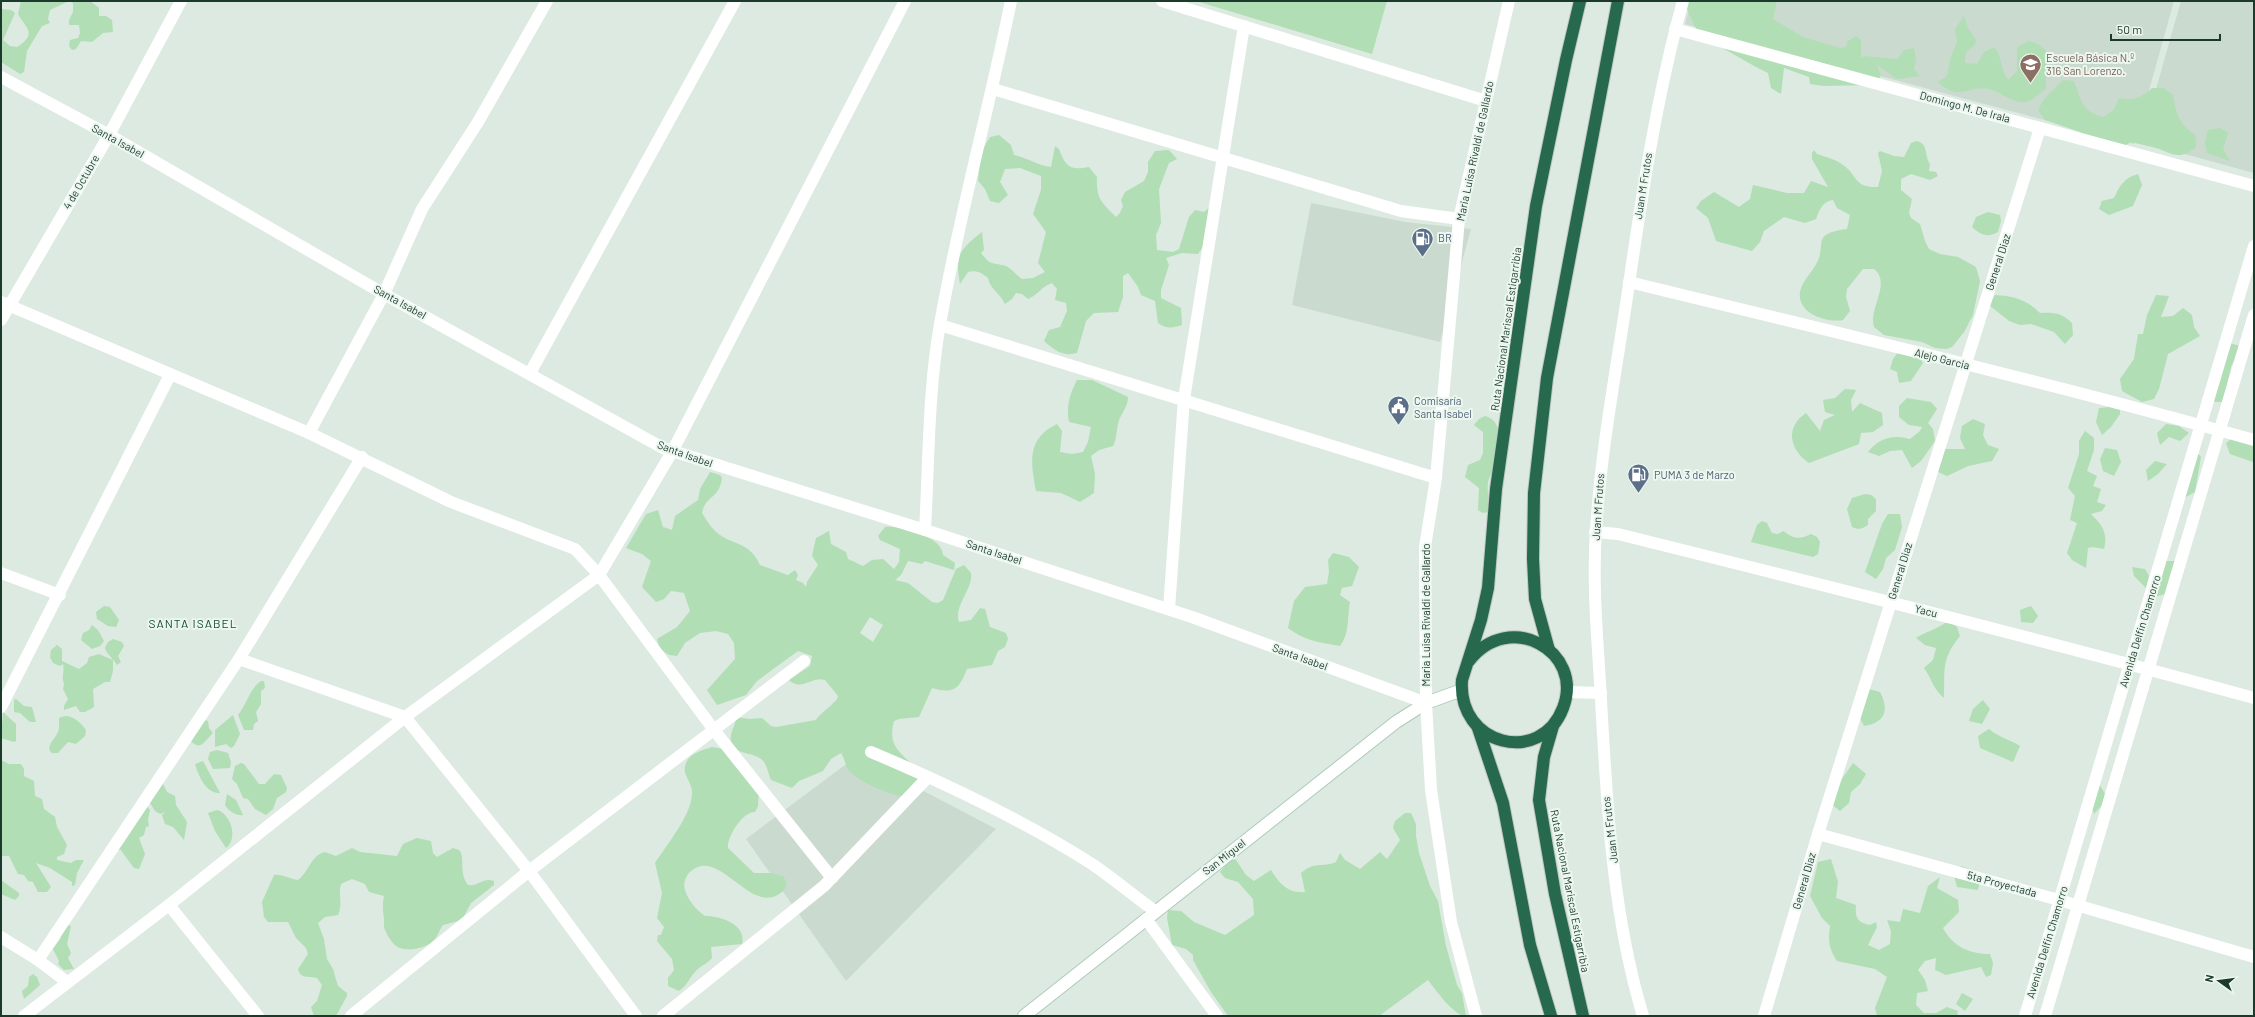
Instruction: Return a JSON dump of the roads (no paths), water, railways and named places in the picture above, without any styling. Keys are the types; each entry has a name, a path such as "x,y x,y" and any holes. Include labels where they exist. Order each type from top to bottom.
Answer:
{"highway":[{"name":"Ruta Nacional Mariscal Estigarribia","path":"1470,661 1488,588 1496,489 1536,206 1566,60 1580,1"},
{"path":"1478,728 1492,738 1517,742 1534,738 1554,724 1563,709 1567,692 1561,666 1549,650 1535,599 1532,559 1534,492 1547,378 1618,1"},
{"path":"1549,650 1527,638 1509,637 1491,642 1479,650 1470,661 1464,675 1462,690 1466,711 1478,728 1503,802 1530,945 1551,1016"},
{"name":"Ruta Nacional Mariscal Estigarribia","path":"1554,724 1546,743 1539,800 1555,894 1583,1016"}],"street":[{"name":"4 de Octubre","path":"1,320 5,304 108,135 181,1"},
{"path":"309,433 384,294 422,209 478,122 547,1"},
{"path":"530,373 735,1"},
{"path":"24,1016 169,905 405,717 599,575 672,452 905,1"},
{"path":"925,530 934,373 940,325 993,89 1011,1"},
{"path":"1162,1 1486,101"},
{"name":"Maria Luisa Rivaldi de Gallardo","path":"1476,1016 1451,922 1440,858 1431,790 1426,703 1424,547 1436,478 1459,220 1508,1"},
{"name":"Juan M Frutos","path":"1643,1016 1634,987 1619,914 1606,801 1601,693 1595,610 1595,532 1601,470 1646,163 1683,1"},
{"path":"1168,609 1184,400 1244,26"},
{"name":"Domingo M. De Irala","path":"1676,28 2254,186"},
{"name":"Santa Isabel","path":"1,77 108,135 384,294 672,452 925,530 1168,609 1426,703"},
{"path":"993,89 1401,210 1459,220"},
{"name":"General Diaz","path":"1764,1016 1818,834 1890,602 2040,128"},
{"name":"Avenida Delfin Chamorro","path":"2024,1016 2131,663 2254,246"},
{"name":"Alejo Garcia","path":"1629,282 1965,364 2201,424 2254,440"},
{"path":"5,304 309,433 362,457 451,502 572,547 599,575 714,730 832,878"},
{"name":"Avenida Delfin Chamorro","path":"2045,1016 2254,315"},
{"path":"940,325 1436,478"},
{"path":"1,707 60,594 170,375"},
{"path":"38,960 239,659 362,457"},
{"name":"Yacu","path":"1595,532 1618,534 1890,602 2131,663 2254,698"},
{"path":"1,573 60,594"},
{"path":"239,659 405,717 529,871 636,1016"},
{"path":"351,1016 529,871 804,661"},
{"name":"San Miguel","path":"1024,1016 1396,722 1426,703 1462,690"},
{"path":"1567,692 1601,693"},
{"path":"871,752 928,777 1061,845 1093,865 1151,915 1217,1016"},
{"path":"663,1016 832,878 928,777"},
{"name":"5ta Proyectada","path":"1818,834 2060,900 2254,957"},
{"path":"169,905 258,1016"},
{"path":"1,937 38,960 67,982"}],"place":[{"name":"Escuela Básica N.º 316 San Lorenzo.","path":"2030,84"},
{"name":"BR","path":"1422,258"},
{"name":"Comisaría Santa Isabel","path":"1399,426"},
{"name":"PUMA 3 de Marzo","path":"1638,494"}],"district":[{"name":"SANTA ISABEL","path":"193,624"}]}
